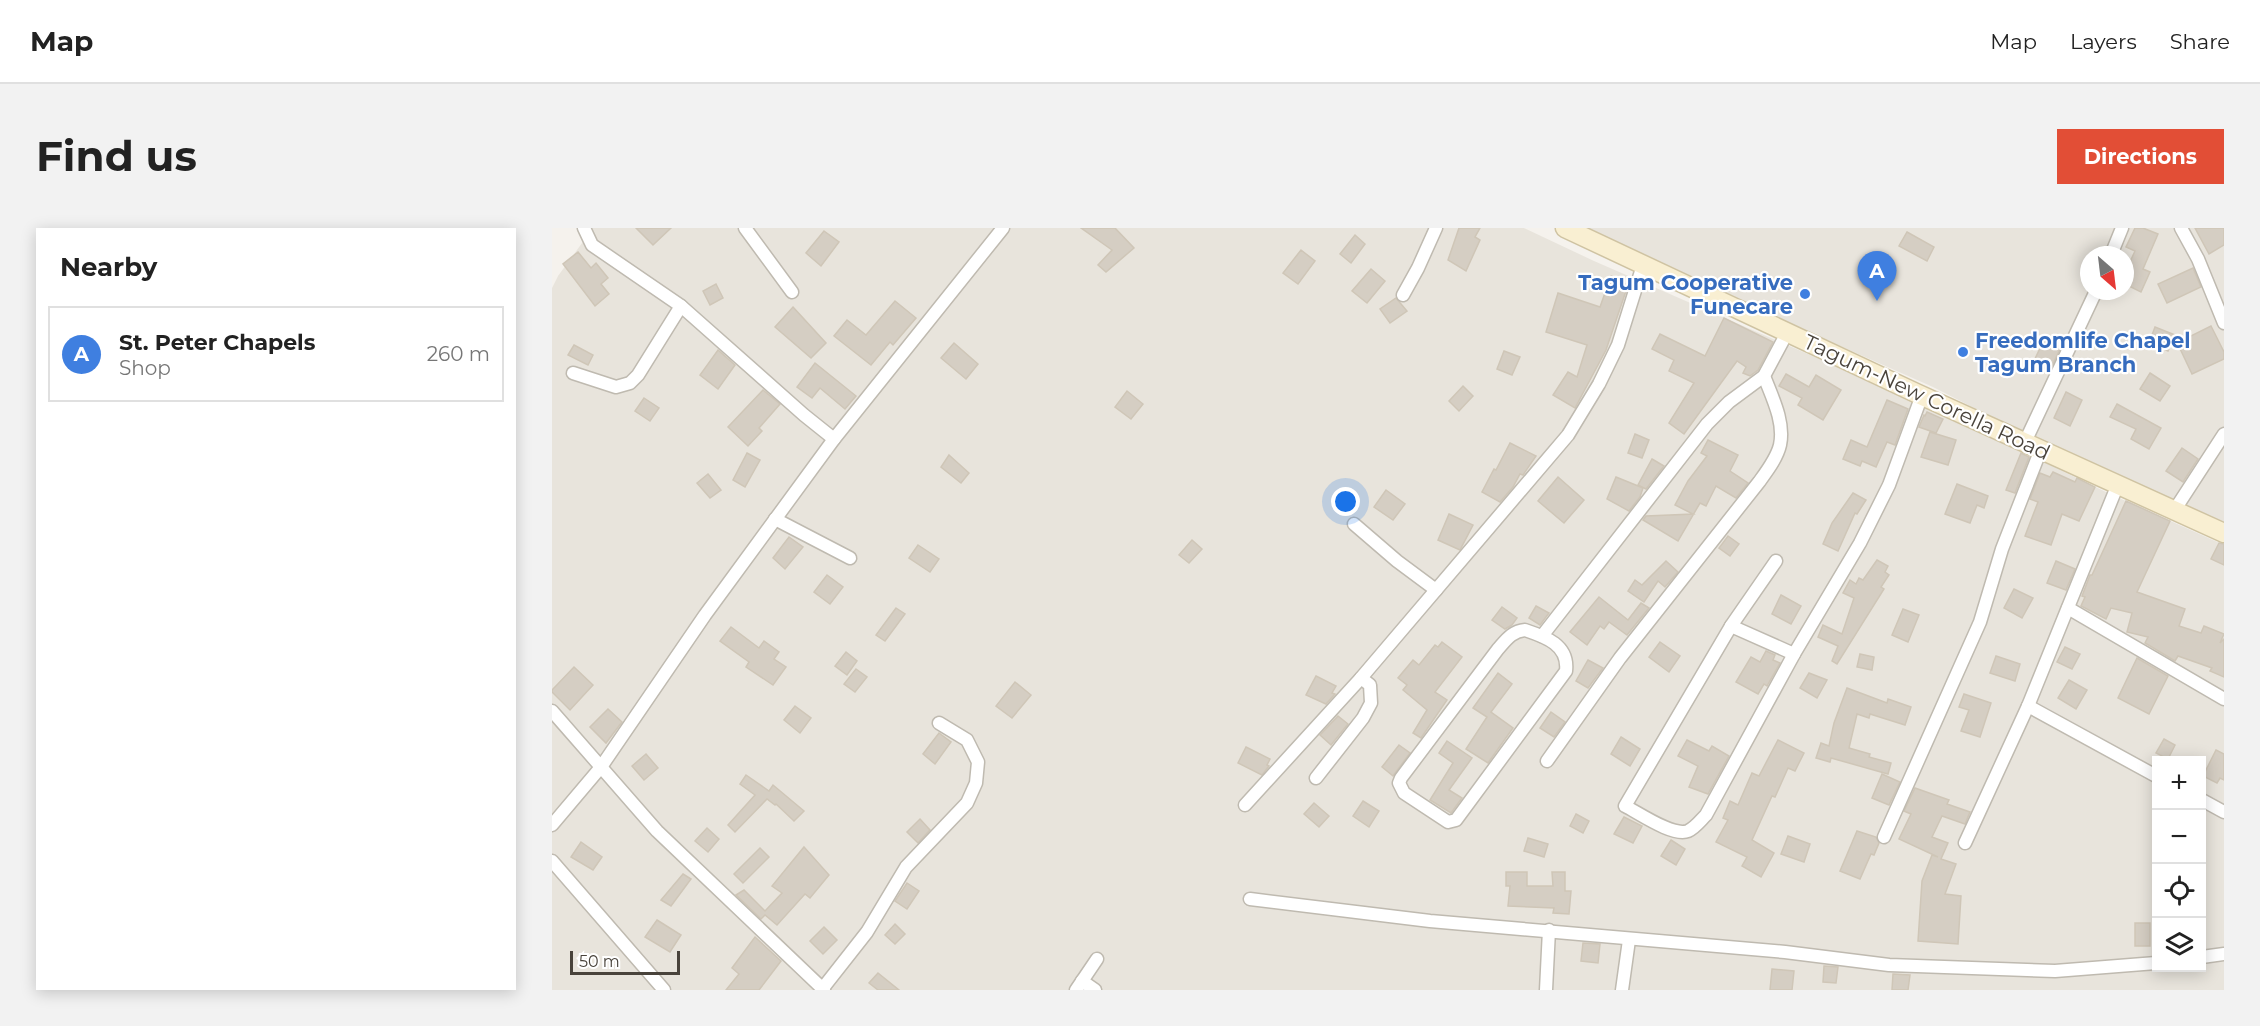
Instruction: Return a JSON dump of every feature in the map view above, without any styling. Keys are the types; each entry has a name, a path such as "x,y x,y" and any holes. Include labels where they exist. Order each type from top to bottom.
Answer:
{"main road":[{"name":"Tagum-New Corella Road","path":"1565,228 1787,333 2224,533"}],"street":[{"path":"584,228 591,245 681,306 834,439"},
{"path":"745,228 792,292"},
{"path":"552,825 601,767 705,615 834,439 1003,228"},
{"path":"1403,295 1419,268 1436,228"},
{"path":"2115,246 2122,228"},
{"path":"2181,228 2198,259 2224,323"},
{"path":"1245,805 1362,678 1568,435 1599,384 1618,345 1643,265"},
{"path":"1884,837 1980,622 2033,445 2092,300"},
{"path":"573,373 616,387 630,383 681,306"},
{"path":"1542,636 1707,424 1729,402 1764,376 1787,333"},
{"path":"1547,761 1620,658 1759,482 1773,461 1780,446 1781,432 1777,411 1764,376"},
{"path":"1776,561 1731,626 1625,806 1675,832 1686,832 1696,826 1706,814 1794,654 1860,543 1889,485 1922,395"},
{"path":"2174,511 2224,434"},
{"path":"1965,843 2028,706 2118,484"},
{"path":"775,519 850,558"},
{"path":"1354,524 1396,561 1437,590"},
{"path":"2068,608 2224,699"},
{"path":"1731,626 1794,654"},
{"path":"1525,630 1542,636 1560,646 1568,661 1566,670 1456,820 1448,822 1404,793 1399,783 1401,777 1510,635 1525,630"},
{"path":"1316,778 1363,718 1371,703 1370,685 1362,678"},
{"path":"2028,706 2152,773"},
{"path":"552,711 657,831 823,989 867,932 906,867 967,803 976,783 978,762 967,740 939,723"},
{"path":"2206,802 2224,812"},
{"path":"552,861 664,990"},
{"path":"1250,898 1430,921 1785,952 1889,964 2055,971 2152,963"},
{"path":"1546,990 1549,930"},
{"path":"1622,990 1629,940"},
{"path":"2206,956 2224,954"},
{"path":"1095,990 1079,985 1097,959"}],"shaded area":[{"path":"586,228 1524,228 1594,261 1927,406 2108,493 2224,545 2224,990 552,990 552,288 585,239"},
{"path":"1573,228 2224,228 2224,529 2158,502 1933,387"}],"building":[{"path":"636,228 671,228 653,245"},
{"path":"1081,228 1115,228 1134,248 1106,272 1098,265 1112,250"},
{"path":"1459,228 1480,228 1475,237 1480,240 1466,271 1448,260"},
{"path":"2135,228 2143,228 2158,234 2143,269 2150,272 2141,292 2134,288 2134,246 2126,246"},
{"path":"2195,228 2224,228 2224,245 2209,254"},
{"path":"824,231 839,242 821,266 806,253"},
{"path":"1907,232 1934,247 1927,261 1899,246"},
{"path":"1355,235 1365,244 1351,263 1340,254"},
{"path":"1301,250 1315,261 1298,284 1283,273"},
{"path":"578,252 591,268 596,263 608,278 601,284 609,294 595,306 563,264"},
{"path":"2193,268 2201,287 2167,303 2158,284"},
{"path":"1371,269 1385,281 1367,303 1352,291"},
{"path":"1611,276 1628,285 1606,350 1575,408 1553,395 1568,372 1577,377 1587,345 1546,332 1558,293 1600,307"},
{"path":"716,284 723,298 710,305 703,291"},
{"path":"1396,298 1407,311 1390,323 1380,309"},
{"path":"895,301 916,318 893,345 890,342 871,365 834,336 847,320 866,335"},
{"path":"793,307 826,343 811,358 775,327"},
{"path":"1724,318 1773,342 1758,370 1750,376 1743,373 1746,367 1737,361 1684,434 1669,423 1694,383 1669,371 1674,360 1652,349 1660,334 1705,356"},
{"path":"2211,326 2224,352 2224,359 2192,374 2174,336 2168,351 2149,343 2155,327 2185,339"},
{"path":"2044,340 2061,347 2050,370 2033,363"},
{"path":"954,343 978,364 966,379 941,358"},
{"path":"574,345 593,355 588,365 568,355"},
{"path":"718,350 735,365 718,389 700,375"},
{"path":"1504,351 1520,357 1512,375 1497,369"},
{"path":"815,363 856,396 845,409 820,388 812,398 797,387"},
{"path":"2150,373 2170,386 2160,401 2140,389"},
{"path":"1786,374 1809,387 1816,375 1841,390 1823,420 1798,405 1802,398 1779,386"},
{"path":"1463,386 1473,396 1459,411 1449,401"},
{"path":"763,390 780,404 759,428 762,431 748,446 728,427"},
{"path":"1127,391 1143,404 1131,419 1115,407"},
{"path":"2066,392 2082,400 2070,426 2054,418"},
{"path":"644,398 659,408 650,421 635,411"},
{"path":"1887,400 1908,409 1895,445 1887,442 1876,467 1862,461 1860,466 1843,459 1851,440 1867,447"},
{"path":"2117,404 2161,428 2149,449 2131,439 2136,429 2110,417"},
{"path":"1927,412 1943,419 1936,433 1919,427"},
{"path":"1930,432 1956,440 1948,465 1921,457"},
{"path":"1635,434 1649,440 1642,458 1628,453"},
{"path":"1708,440 1738,455 1730,471 1748,483 1736,498 1716,486 1706,506 1700,503 1678,541 1643,520 1646,516 1693,514 1675,505 1688,481 1707,456 1701,453"},
{"path":"1510,443 1536,456 1500,502 1482,492"},
{"path":"2182,448 2198,459 2183,482 2166,471"},
{"path":"747,453 760,460 745,487 733,480"},
{"path":"2021,453 2029,457 2015,493 2006,490"},
{"path":"949,455 969,473 961,483 941,467"},
{"path":"1652,459 1664,466 1646,489 1638,485"},
{"path":"2053,472 2075,482 2077,478 2095,487 2079,521 2062,514 2051,545 2025,536 2038,502 2030,499 2040,473 2050,477"},
{"path":"708,474 721,490 710,498 697,483"},
{"path":"1558,477 1584,500 1564,523 1538,501"},
{"path":"1616,477 1643,488 1640,497 1629,511 1607,499"},
{"path":"1957,484 1988,496 1984,508 1977,505 1970,523 1945,514"},
{"path":"1386,490 1405,504 1393,520 1374,507"},
{"path":"1853,493 1866,500 1857,514 1855,513 1838,551 1823,544 1832,523"},
{"path":"2126,501 2170,521 2137,592 2185,609 2179,626 2201,633 2204,626 2224,634 2220,643 2224,639 2224,677 2210,671 2212,668 2178,656 2175,661 2145,643 2148,637 2127,632 2132,613 2111,608 2106,619 2081,606 2085,597 2082,596 2090,575"},
{"path":"1449,514 1473,525 1460,550 1438,540"},
{"path":"1728,536 1739,544 1730,556 1719,548"},
{"path":"789,537 803,547 785,569 773,558"},
{"path":"1192,540 1202,549 1189,563 1179,555"},
{"path":"2219,543 2224,544 2224,565 2211,559"},
{"path":"918,545 939,559 930,572 909,558"},
{"path":"1877,560 1888,566 1885,572 1889,575 1881,587 1884,589 1837,664 1832,661 1838,646 1818,637 1823,625 1842,634 1854,598 1843,593 1850,580 1856,584 1859,578 1863,580"},
{"path":"1666,561 1678,572 1665,587 1658,581 1644,602 1628,591 1635,580 1642,585"},
{"path":"2056,561 2075,569 2066,590 2047,583"},
{"path":"827,575 843,587 830,604 814,592"},
{"path":"2014,589 2033,598 2022,618 2004,608"},
{"path":"1781,595 1801,606 1791,624 1772,614"},
{"path":"1599,597 1628,620 1641,603 1649,608 1627,635 1609,622 1604,629 1600,626 1587,645 1570,632"},
{"path":"1536,606 1549,613 1540,625 1529,618"},
{"path":"1502,607 1517,618 1505,629 1492,620"},
{"path":"896,608 905,614 885,641 876,635"},
{"path":"1903,609 1919,615 1908,642 1892,635"},
{"path":"731,627 759,648 764,641 779,652 774,659 786,667 773,685 746,667 749,662 720,641"},
{"path":"1442,642 1462,657 1435,692 1447,700 1421,738 1413,733 1427,710 1403,690 1407,685 1398,678 1413,660 1419,665 1435,645 1438,647"},
{"path":"1660,642 1680,656 1669,672 1649,657"},
{"path":"2065,647 2080,654 2072,669 2057,662"},
{"path":"1766,651 1775,655 1773,660 1780,663 1767,686 1764,684 1758,694 1736,682 1751,657 1760,662"},
{"path":"846,652 857,661 847,675 835,666"},
{"path":"1860,654 1874,657 1872,670 1857,667"},
{"path":"1996,656 2020,664 2015,681 1990,673"},
{"path":"2137,658 2168,676 2149,714 2118,698"},
{"path":"1588,660 1603,668 1588,688 1576,681"},
{"path":"574,667 593,685 570,710 552,690"},
{"path":"856,669 867,677 855,692 844,684"},
{"path":"1498,673 1512,684 1491,712 1513,728 1488,763 1466,749 1487,717 1473,708"},
{"path":"1809,673 1827,680 1817,698 1800,688"},
{"path":"1316,676 1336,686 1332,693 1335,694 1326,704 1306,695"},
{"path":"2069,680 2087,690 2076,709 2058,698"},
{"path":"1015,682 1031,695 1012,718 996,706"},
{"path":"1847,688 1887,703 1888,699 1911,707 1905,725 1870,714 1869,718 1857,714 1849,748 1891,763 1888,774 1831,758 1830,762 1816,758 1821,743 1829,746 1834,723"},
{"path":"1964,694 1991,703 1980,737 1961,731 1969,710 1959,707"},
{"path":"795,706 811,718 800,733 784,720"},
{"path":"608,709 622,722 606,743 590,727"},
{"path":"1551,712 1565,722 1554,737 1540,728"},
{"path":"1338,716 1348,724 1331,745 1320,735"},
{"path":"939,733 951,742 935,764 923,754"},
{"path":"1621,737 1640,749 1630,766 1611,754"},
{"path":"2164,739 2175,745 2170,756 2156,753"},
{"path":"1687,740 1709,751 1712,746 1729,756 1708,794 1689,787 1698,766 1678,756"},
{"path":"1778,740 1804,753 1795,771 1788,768 1752,840 1774,853 1761,877 1742,866 1747,857 1716,842 1728,820 1723,818 1730,801 1738,805 1752,773 1759,776"},
{"path":"1447,741 1472,758 1449,790 1462,798 1451,813 1430,800 1453,763 1439,753"},
{"path":"1399,745 1410,753 1393,776 1382,767"},
{"path":"1246,747 1270,759 1267,765 1269,766 1262,775 1238,763"},
{"path":"2216,750 2224,754 2224,780 2220,778 2217,783 2206,778 2206,770"},
{"path":"646,754 658,768 644,780 632,766"},
{"path":"1882,774 1900,782 1889,805 1872,798"},
{"path":"746,775 769,791 773,785 804,811 794,821 776,804 767,799 735,832 728,825 755,795 740,784"},
{"path":"1915,788 1949,800 1947,804 1970,812 1965,824 1942,816 1932,837 1948,843 1941,859 1956,864 1945,894 1961,896 1958,944 1918,941 1922,881 1932,855 1938,857 1899,839 1911,814 1904,811"},
{"path":"1363,801 1379,811 1369,827 1353,816"},
{"path":"1314,803 1329,816 1319,827 1304,814"},
{"path":"1576,814 1589,821 1583,833 1570,826"},
{"path":"1624,817 1642,826 1633,843 1614,834"},
{"path":"920,819 930,830 918,843 907,832"},
{"path":"707,828 719,839 708,852 695,841"},
{"path":"1857,831 1876,837 1879,843 1874,855 1871,854 1860,879 1840,871"},
{"path":"1788,836 1810,844 1804,862 1781,854"},
{"path":"1528,838 1548,844 1544,857 1524,851"},
{"path":"1671,840 1685,849 1676,865 1661,856"},
{"path":"581,842 602,857 593,870 571,857"},
{"path":"804,847 829,875 810,898 805,894 777,925 765,915 761,919 736,895 744,890 765,911 782,893 772,886"},
{"path":"760,848 769,857 743,883 734,874"},
{"path":"1506,872 1527,872 1527,886 1553,886 1552,872 1565,872 1565,891 1571,891 1569,914 1553,913 1554,908 1508,906 1510,886 1506,886"},
{"path":"683,874 691,879 671,906 661,900"},
{"path":"907,883 919,891 907,909 895,901"},
{"path":"657,920 681,935 670,952 645,937"},
{"path":"2135,923 2150,923 2150,946 2135,946"},
{"path":"895,924 905,934 895,944 885,935"},
{"path":"824,927 837,940 823,954 810,941"},
{"path":"755,937 781,961 759,990 726,990 739,974 732,968"},
{"path":"1583,943 1600,944 1598,963 1581,961"},
{"path":"1824,966 1838,967 1836,983 1823,982"},
{"path":"1772,969 1794,971 1792,990 1770,990"},
{"path":"878,973 899,990 878,990 869,983"},
{"path":"1893,974 1910,975 1908,990 1892,990"}],"place":[{"name":"Tagum Cooperative Funecare","path":"1805,294"},
{"name":"St. Peter Chapels","path":"1877,301"},
{"name":"Freedomlife Chapel Tagum Branch","path":"1963,352"}]}
